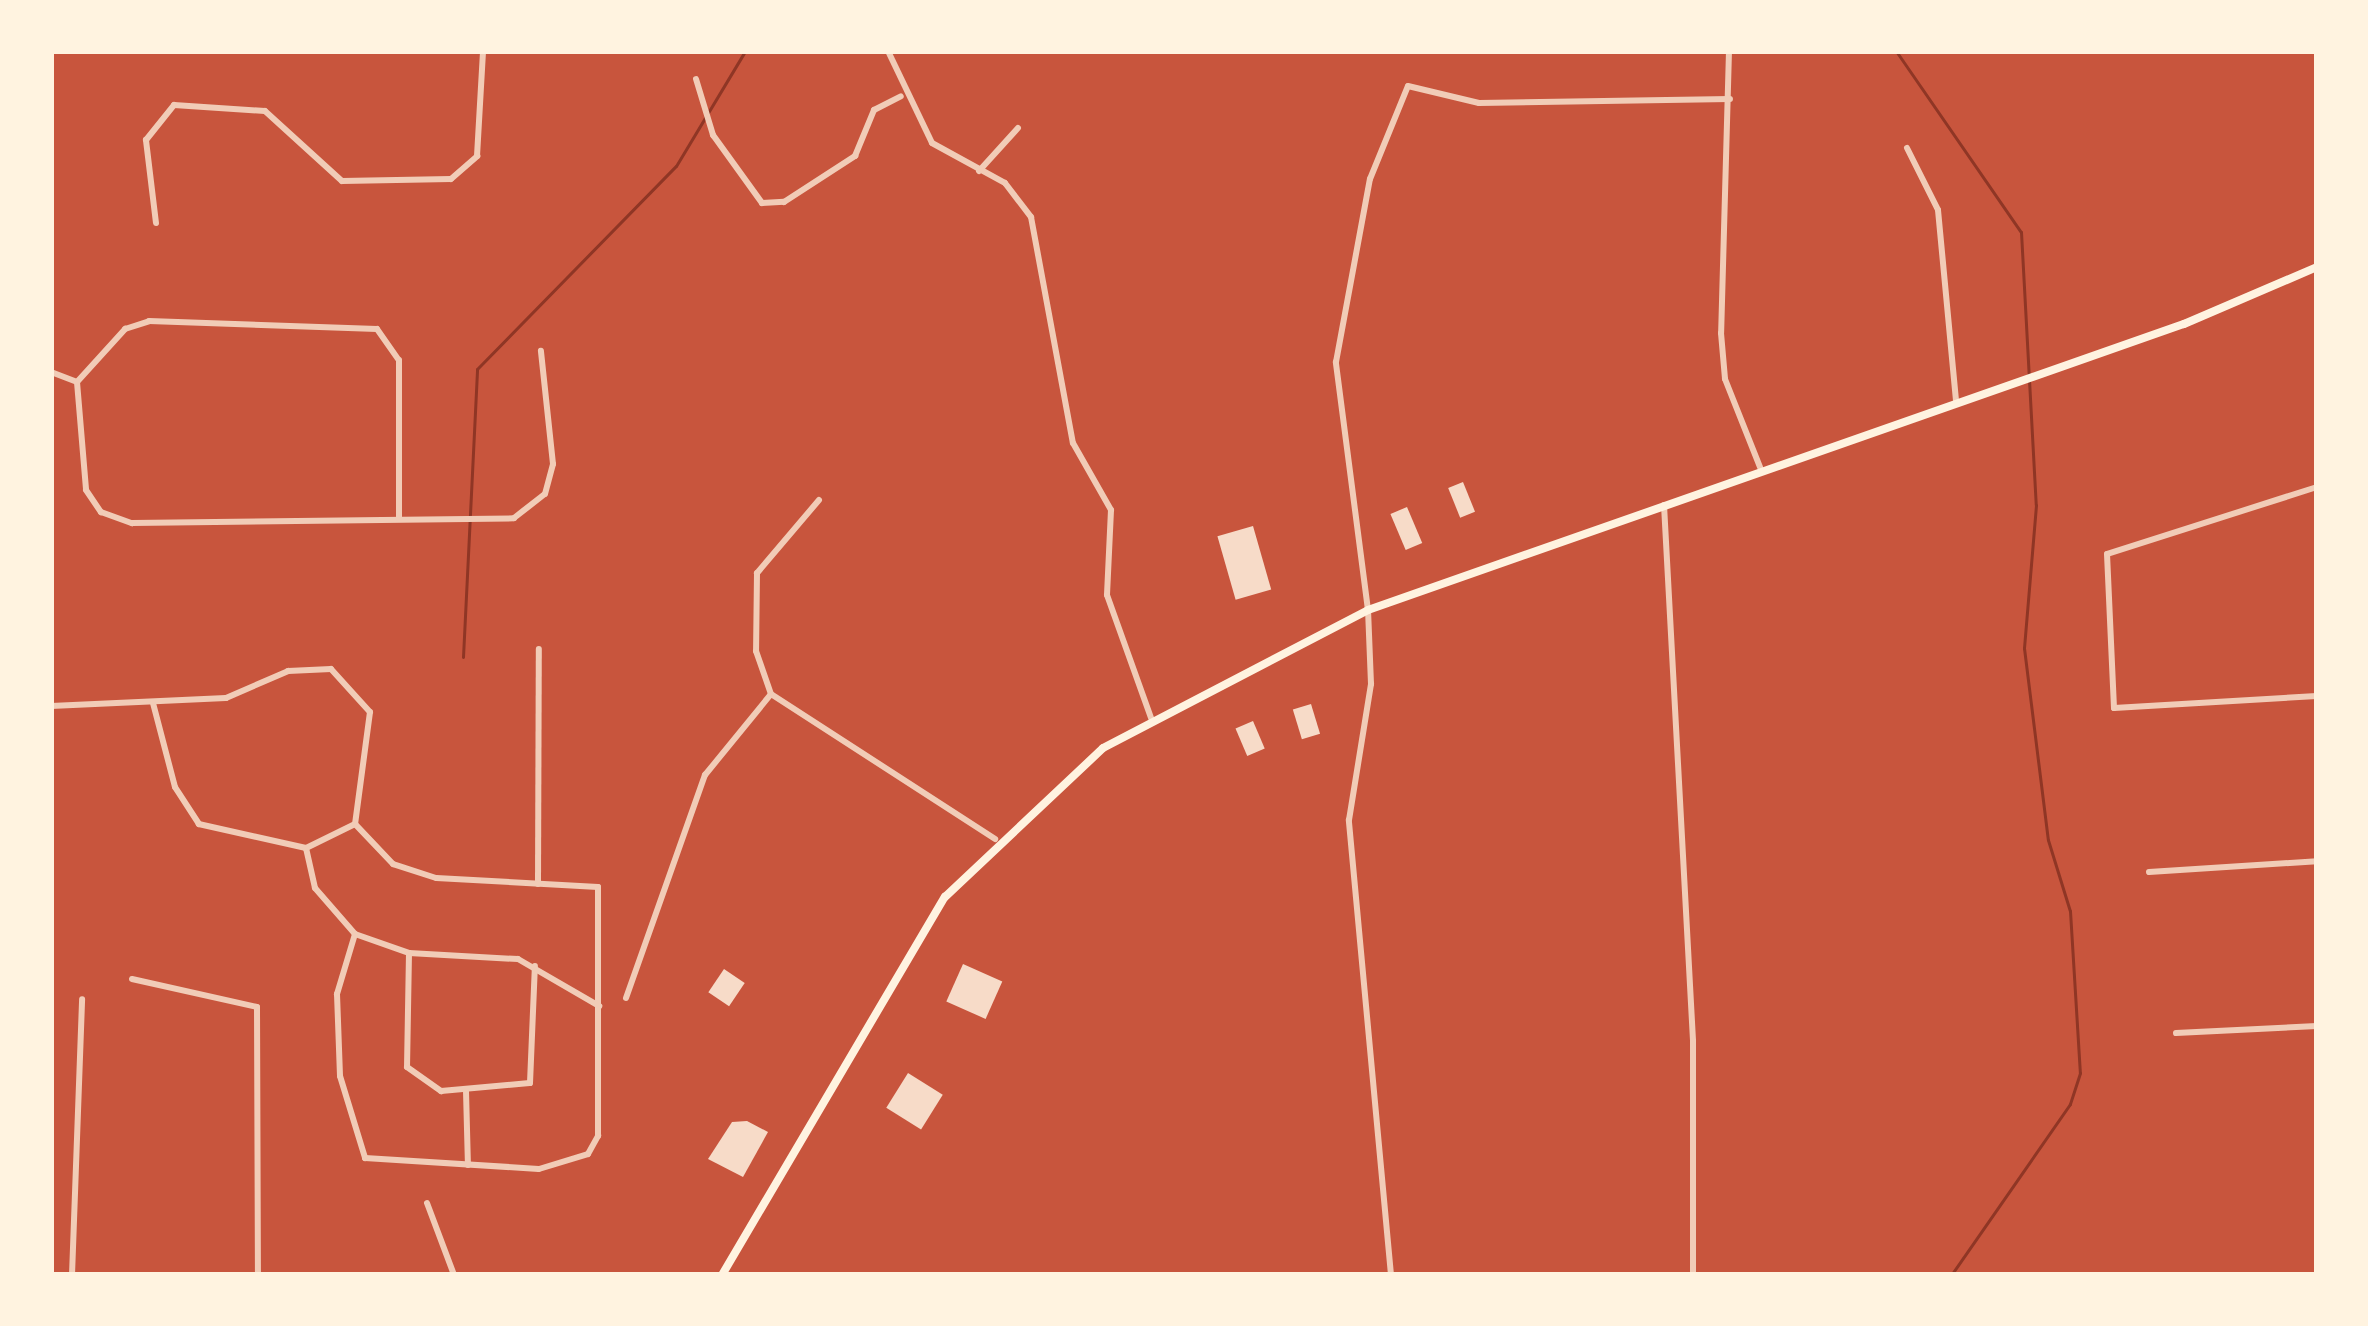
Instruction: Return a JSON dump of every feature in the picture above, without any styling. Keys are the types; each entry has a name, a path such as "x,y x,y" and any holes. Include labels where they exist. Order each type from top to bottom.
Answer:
{"main road":[{"path":"722,1275 899,968 995,838 1151,718 1368,610 2317,267"}],"street":[{"path":"156,223 146,140 175,105 265,111 342,181 451,179 477,156 483,51"},
{"path":"888,51 902,96 932,143 1013,189 1031,218 1073,443 1111,510 1107,595 1151,718"},
{"path":"1730,51 1721,333 1725,379 1760,467"},
{"path":"696,79 713,135 762,203 784,202 855,156 874,110 902,96"},
{"path":"1391,1275 1349,820 1371,684 1368,610 1336,362 1370,179 1408,86 1479,103 1730,99"},
{"path":"979,171 1018,128"},
{"path":"1907,148 1938,210 1956,400"},
{"path":"399,519 400,360 377,329 149,321 124,328 77,382 86,490 101,512 132,523 399,519 532,511 553,464 541,351"},
{"path":"51,376 77,382"},
{"path":"2317,487 2107,554 2114,708 2317,696"},
{"path":"818,500 757,573 756,651 771,694 995,838"},
{"path":"1664,502 1693,1041 1693,1275"},
{"path":"538,884 539,649"},
{"path":"51,706 226,698 288,671 331,668 355,683 372,731 355,824"},
{"path":"626,998 705,776 771,694"},
{"path":"153,703 175,787 199,824 306,848 355,824"},
{"path":"355,824 414,871 598,887 600,1006 589,1154 539,1168 377,1164 355,1145 338,994 355,934"},
{"path":"306,848 314,888 355,934 409,953 535,966 600,1006"},
{"path":"2150,872 2317,861"},
{"path":"409,953 412,1080 466,1091 530,1083 535,966"},
{"path":"132,979 256,1007 258,1275"},
{"path":"72,1275 82,999"},
{"path":"2176,1033 2317,1026"},
{"path":"466,1091 468,1165"},
{"path":"427,1203 454,1275"}],"building":[{"path":"1463,482 1475,512 1460,518 1448,488"},
{"path":"1407,507 1422,543 1406,550 1390,514"},
{"path":"1253,526 1271,589 1236,600 1217,536"},
{"path":"1311,704 1320,734 1302,739 1293,710"},
{"path":"1253,721 1265,749 1247,756 1236,728"},
{"path":"963,964 1002,981 986,1019 946,1001"},
{"path":"724,969 745,983 729,1006 708,992"},
{"path":"908,1073 943,1095 921,1129 886,1108"},
{"path":"747,1121 768,1132 743,1177 708,1159 732,1122"}],"waterway":[{"path":"463,657 477,369 676,166 745,51"},
{"path":"1896,51 2021,232 2036,505 2024,648 2048,840 2070,911 2080,1073 2070,1104 1951,1275"}]}
